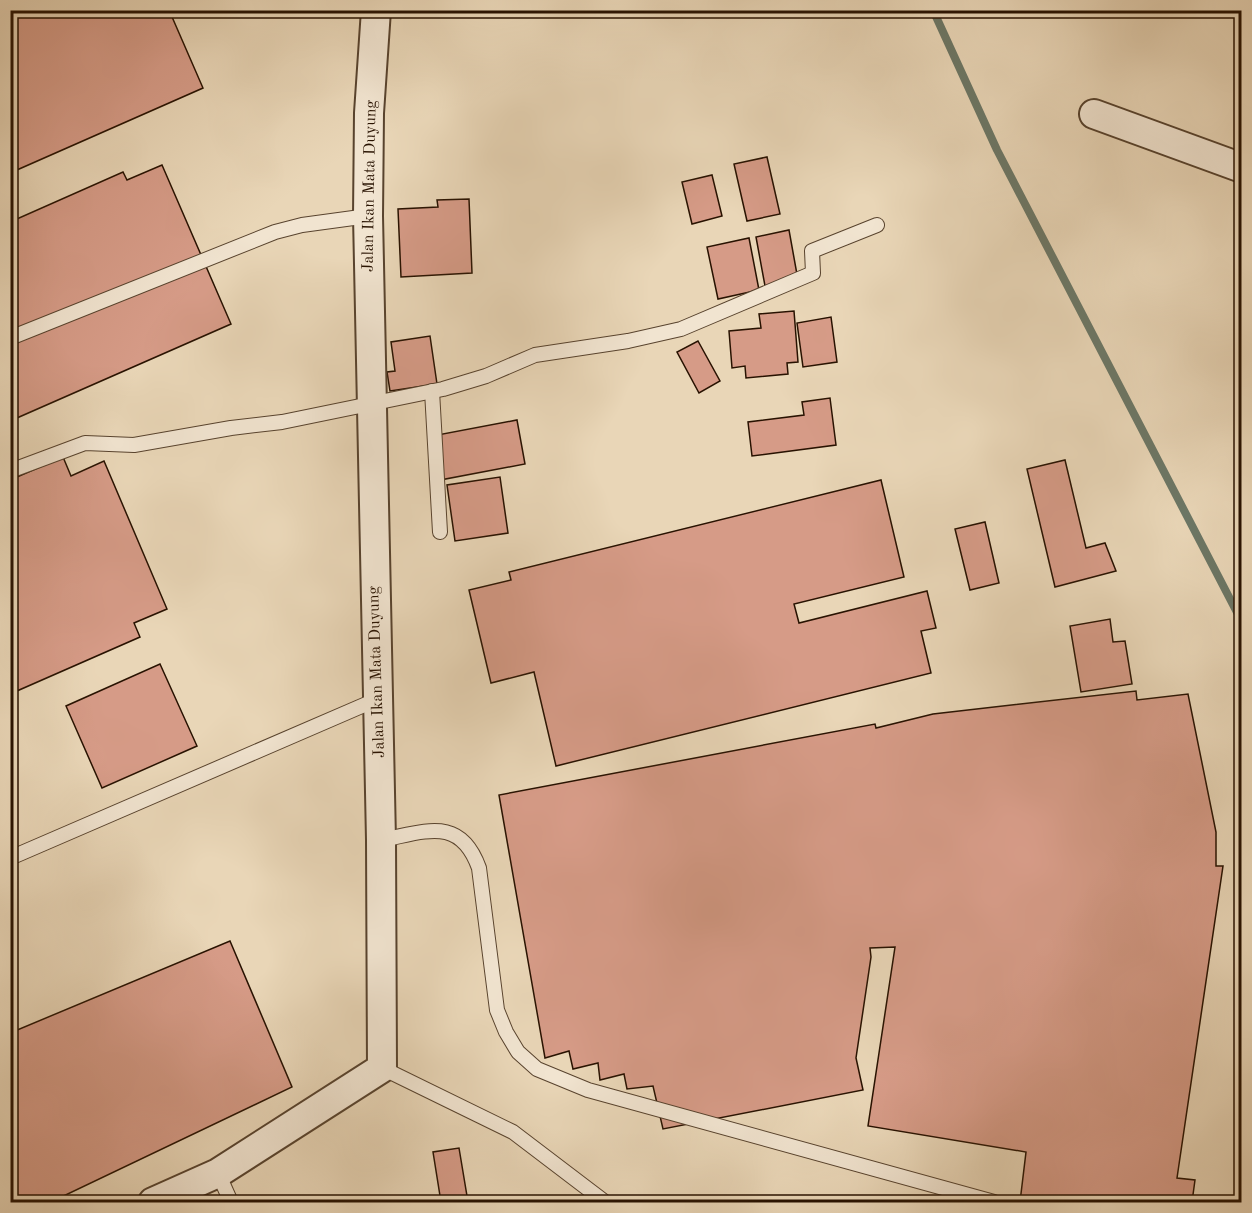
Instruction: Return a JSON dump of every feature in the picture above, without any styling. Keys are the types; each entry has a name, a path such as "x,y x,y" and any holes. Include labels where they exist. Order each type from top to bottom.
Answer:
{"street":[{"name":"Jalan Ikan Mata Duyung","path":"376,10 369,113 368,216 381,840 382,1068"},
{"path":"1094,114 1242,168"},
{"path":"153,1203 218,1173 382,1068"}],"lane":[{"path":"10,338 275,232 368,216"},
{"path":"10,471 85,443 134,445 231,428 282,422 432,391 486,376 535,355 628,341 681,329 813,273 812,251 877,225"},
{"path":"432,391 440,532"},
{"path":"10,858 378,699"},
{"path":"381,840 440,829 457,835 470,848 479,868 497,1010 518,1052 537,1069 588,1090 994,1202"},
{"path":"382,1068 513,1132 605,1203"},
{"path":"218,1173 231,1203"}],"building":[{"path":"10,10 169,10 203,88 10,173"},
{"path":"767,157 780,214 747,221 734,164"},
{"path":"162,165 231,324 10,421 10,222 123,172 127,180"},
{"path":"712,175 722,216 692,224 682,182"},
{"path":"469,199 472,273 401,277 398,209 438,207 437,200"},
{"path":"789,230 798,280 765,286 756,237"},
{"path":"749,238 759,290 718,299 707,247"},
{"path":"794,311 798,362 787,363 788,374 746,378 745,366 732,368 729,331 761,328 759,314"},
{"path":"831,317 837,362 803,367 797,323"},
{"path":"430,336 437,384 390,391 387,372 395,371 391,342"},
{"path":"698,341 720,381 699,393 677,352"},
{"path":"830,398 836,445 752,456 748,422 804,415 802,402"},
{"path":"517,420 525,464 440,480 432,436"},
{"path":"63,457 71,476 104,461 167,609 134,623 140,637 10,694 10,480"},
{"path":"1065,460 1086,548 1105,543 1116,571 1055,587 1027,469"},
{"path":"500,477 508,533 455,541 447,485"},
{"path":"881,480 904,577 794,604 799,623 927,591 936,628 921,631 931,673 556,766 534,672 491,683 469,590 511,580 509,572"},
{"path":"985,522 999,583 970,590 955,529"},
{"path":"1110,619 1113,642 1125,641 1132,684 1081,692 1070,626"},
{"path":"160,664 197,746 102,788 66,706"},
{"path":"1136,691 1137,700 1188,694 1216,832 1216,866 1223,866 1177,1178 1195,1180 1192,1202 1020,1202 1026,1152 868,1126 895,947 870,948 871,957 856,1058 863,1090 663,1129 653,1086 627,1089 624,1074 600,1080 598,1063 573,1069 569,1051 545,1058 499,795 875,724 876,728 933,714"},
{"path":"230,941 292,1087 51,1202 10,1202 10,1033"},
{"path":"459,1148 468,1202 441,1202 433,1152"}],"waterway":[{"path":"933,10 997,150 1242,622"}]}
